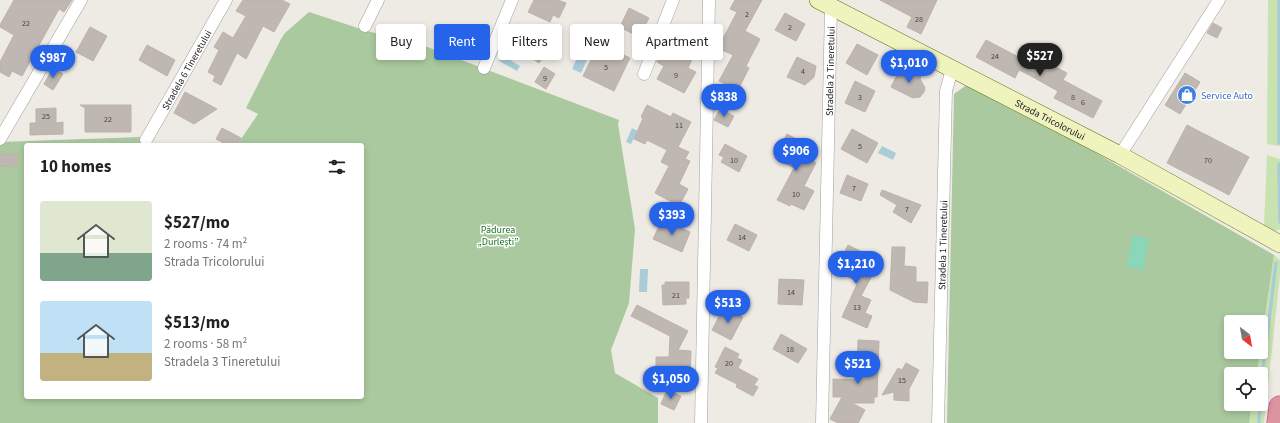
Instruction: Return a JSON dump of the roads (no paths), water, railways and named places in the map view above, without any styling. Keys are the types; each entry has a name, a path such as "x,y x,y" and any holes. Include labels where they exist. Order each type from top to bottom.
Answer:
{"highway":[{"path":"1278,423 1280,407"}],"street":[{"path":"0,139 81,0"},
{"name":"Stradela 6 Tineretului","path":"146,140 226,0"},
{"path":"365,26 378,0"},
{"path":"484,68 512,0"},
{"path":"644,74 674,0"},
{"path":"701,423 709,0"},
{"path":"1120,155 1219,0"},
{"name":"Strada Tricolorului","path":"824,3 1120,155 1280,244"},
{"name":"Stradela 2 Tineretului","path":"822,423 824,3"},
{"name":"Stradela 1 Tineretului","path":"938,423 946,90 952,69"}],"water":[{"path":"510,60 520,66 517,71 499,61"},
{"path":"576,60 587,60 581,73 572,69"},
{"path":"632,128 638,131 631,144 626,142"},
{"path":"882,146 896,153 893,160 878,153"},
{"path":"640,269 648,269 647,292 639,292"}],"waterway":[{"path":"1279,0 1279,143"},
{"path":"1279,164 1280,222"},
{"path":"1263,367 1276,263"},
{"path":"1259,423 1260,411"}],"place":[{"name":"Service Auto","path":"1187,95"}],"park label":[{"name":"Pădurea „Durlești”","path":"498,234"}]}
